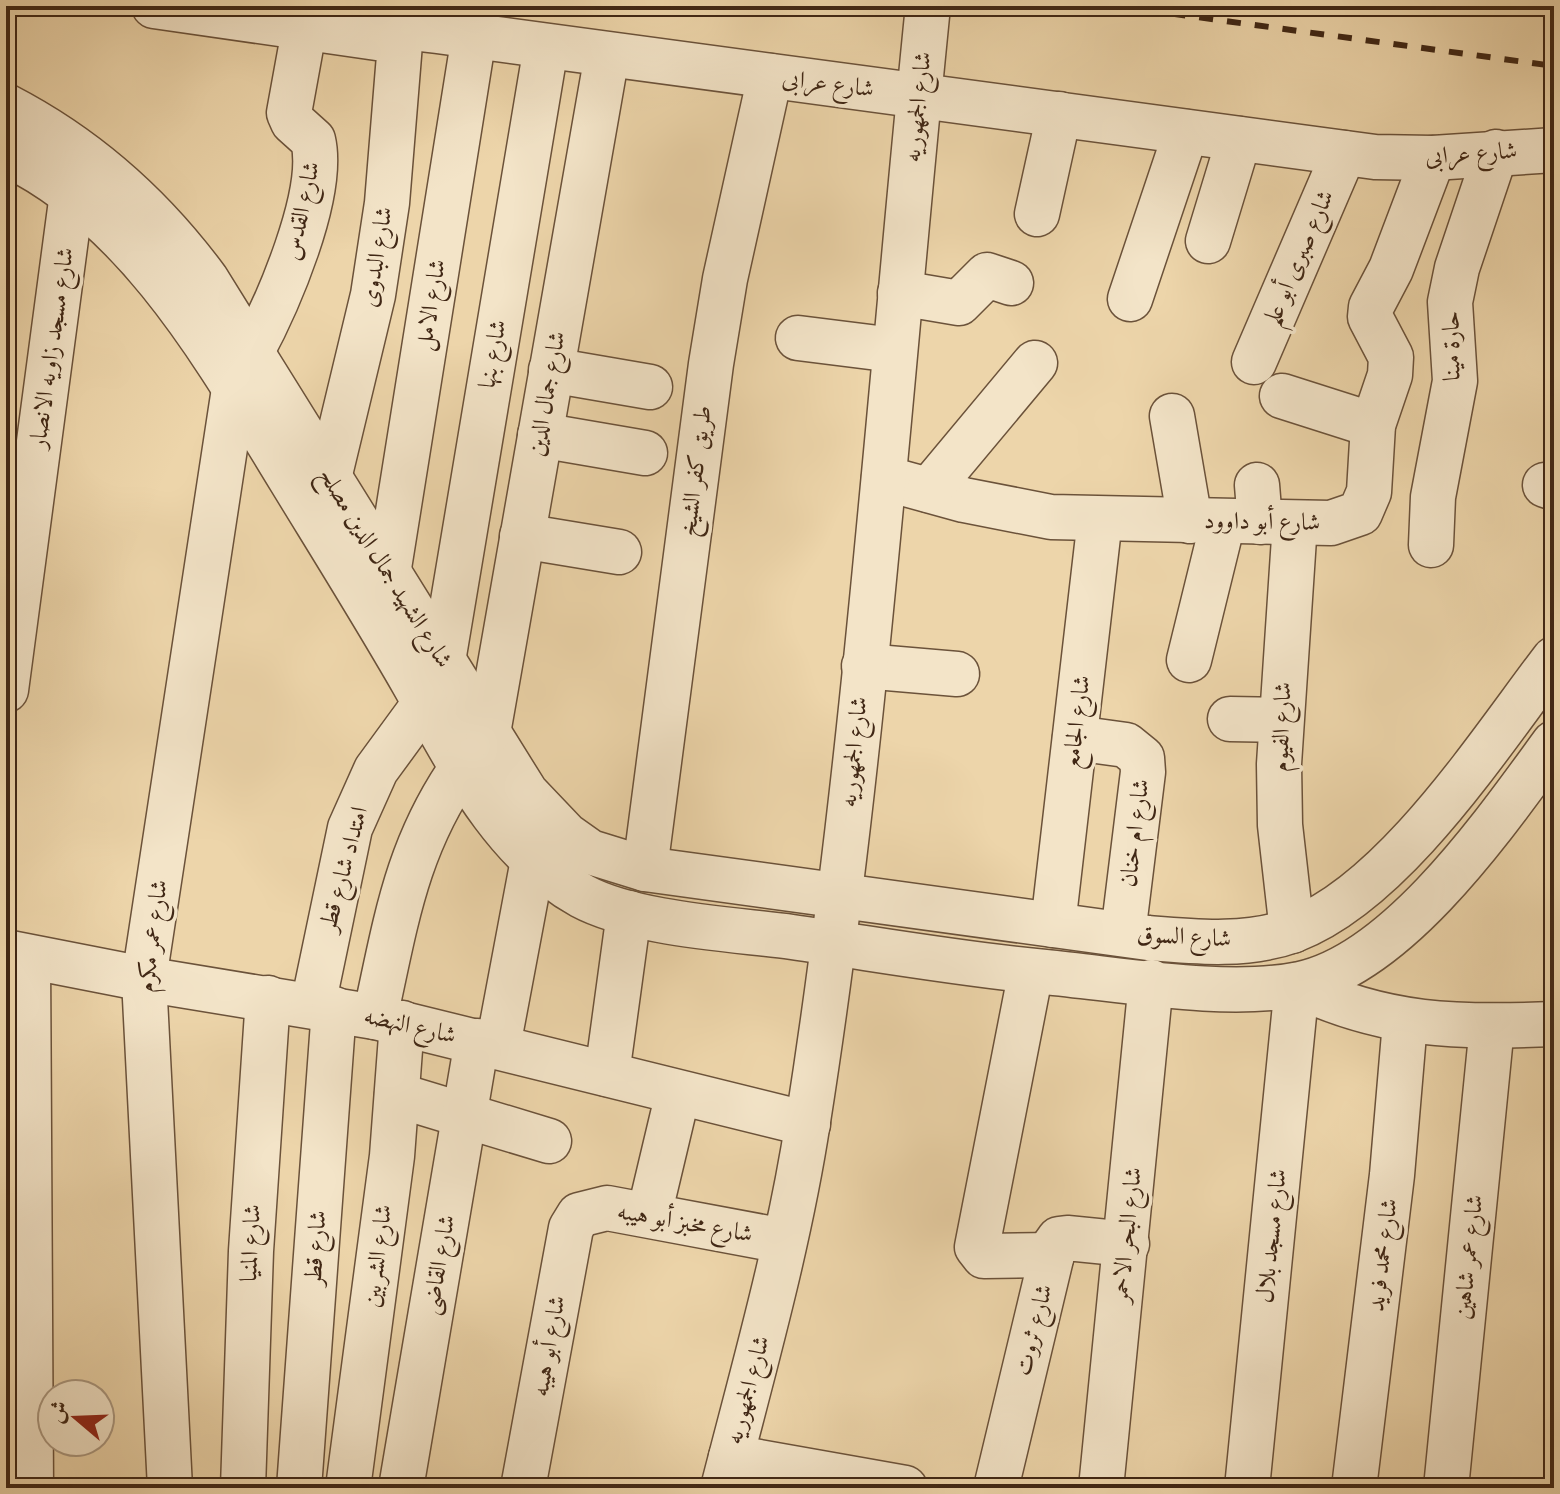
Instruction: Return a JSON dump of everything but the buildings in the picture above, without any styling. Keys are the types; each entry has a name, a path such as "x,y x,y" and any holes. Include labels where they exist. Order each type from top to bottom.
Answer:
{"street":[{"name":"شارع عرابى","path":"154,6 305,25 377,38 390,37 411,28 1344,153 1433,158 1554,150"},
{"name":"شارع الجمهوريه","path":"727,1473 784,1241 808,1124 864,666 928,6"},
{"name":"شارع القدس","path":"242,371 294,259 315,161 313,140 293,122 289,113 305,25"},
{"name":"شارع البدوى","path":"329,478 373,295 387,203 401,31"},
{"name":"شارع الامل","path":"388,574 474,36"},
{"name":"شارع بنها","path":"443,661 546,47"},
{"name":"شارع جمال الدين","path":"476,750 522,536 607,55"},
{"name":"طريق كفر الشيخ","path":"645,869 711,364 725,279 770,76"},
{"name":"شارع الشهيد جمال الدين مصلح","path":"6,106 77,148 134,195 206,279 242,371 425,703 526,793 566,835 590,852 645,869 838,898"},
{"path":"1037,214 1059,114"},
{"path":"1130,299 1186,132"},
{"path":"1208,241 1239,139"},
{"name":"شارع مسجد زاويه الانصار","path":"6,690 77,148"},
{"name":"حارة مينا","path":"1431,545 1433,497 1455,381 1450,302 1457,268 1496,152"},
{"name":"شارع صبرى أبو علم","path":"1254,362 1344,153"},
{"name":"شارع الشهيد جمال الدين مصلح","path":"6,154 73,194 242,371 329,478 443,661 498,820 533,860 586,898 629,913 832,943"},
{"name":"شارع أبو داوود","path":"884,478 1008,510 1100,519 1245,515 1331,523 1360,513 1369,492 1373,425 1390,375 1391,357 1370,317 1371,307 1391,269 1433,158"},
{"path":"900,293 959,303 987,275 1011,283"},
{"path":"798,338 894,350"},
{"path":"929,490 1035,363"},
{"path":"551,370 650,387"},
{"name":"شارع عمر مكرم","path":"170,1488 144,979 242,371"},
{"path":"1282,396 1373,425"},
{"path":"1172,416 1245,515 1189,660"},
{"path":"540,435 645,453"},
{"name":"شارع الفيوم","path":"1245,515 1280,720 1280,825 1292,931"},
{"name":"شارع الجامع","path":"1053,925 1100,519"},
{"path":"522,536 619,552"},
{"name":"شارع السوق","path":"838,898 1204,942 1253,939 1292,931 1327,915 1392,862 1554,659"},
{"path":"864,666 957,674"},
{"name":"امتداد شارع قطر","path":"356,1014 350,828 376,770 425,703"},
{"path":"1230,719 1280,720"},
{"name":"شارع ام خنان","path":"1075,738 1126,745 1142,758 1143,772 1123,934"},
{"name":"شارع السوق","path":"832,943 1031,971 1151,982 1221,988 1297,985 1331,975 1360,961 1399,929 1495,822 1554,743"},
{"name":"شارع الشربين","path":"348,1488 397,1095 356,1014 428,822 476,750"},
{"name":"شارع القاضى","path":"401,1488 464,1117 487,1044 533,860"},
{"path":"607,1074 629,913"},
{"path":"17,954 31,1488"},
{"name":"شارع النهضه","path":"17,954 144,979 356,1014 808,1124"},
{"path":"1031,971 977,1247 984,1256 1052,1255"},
{"name":"شارع البحر الاحمر","path":"1101,1488 1151,982"},
{"path":"1297,985 1350,1008 1405,1022 1492,1026 1554,1024"},
{"name":"شارع مسجد بلال","path":"1247,1488 1297,985"},
{"name":"شارع المنيا","path":"243,1488 251,1251 268,998"},
{"name":"شارع قطر","path":"299,1488 356,1014"},
{"name":"شارع محمد فريد","path":"1354,1488 1392,1175 1405,1022"},
{"name":"شارع عمر شاهين","path":"1446,1488 1492,1026"},
{"path":"649,1215 678,1093"},
{"path":"397,1095 549,1141"},
{"name":"شارع مخبز أبو هيبه","path":"587,1211 607,1208 784,1241"},
{"name":"شارع أبو هيبه","path":"523,1488 571,1228 579,1215 587,1211"},
{"name":"شارع ثروت","path":"996,1488 1052,1255 1062,1238 1127,1244"},
{"path":"727,1473 905,1488"}],"railway":[{"path":"1116,6 1554,66"}]}
